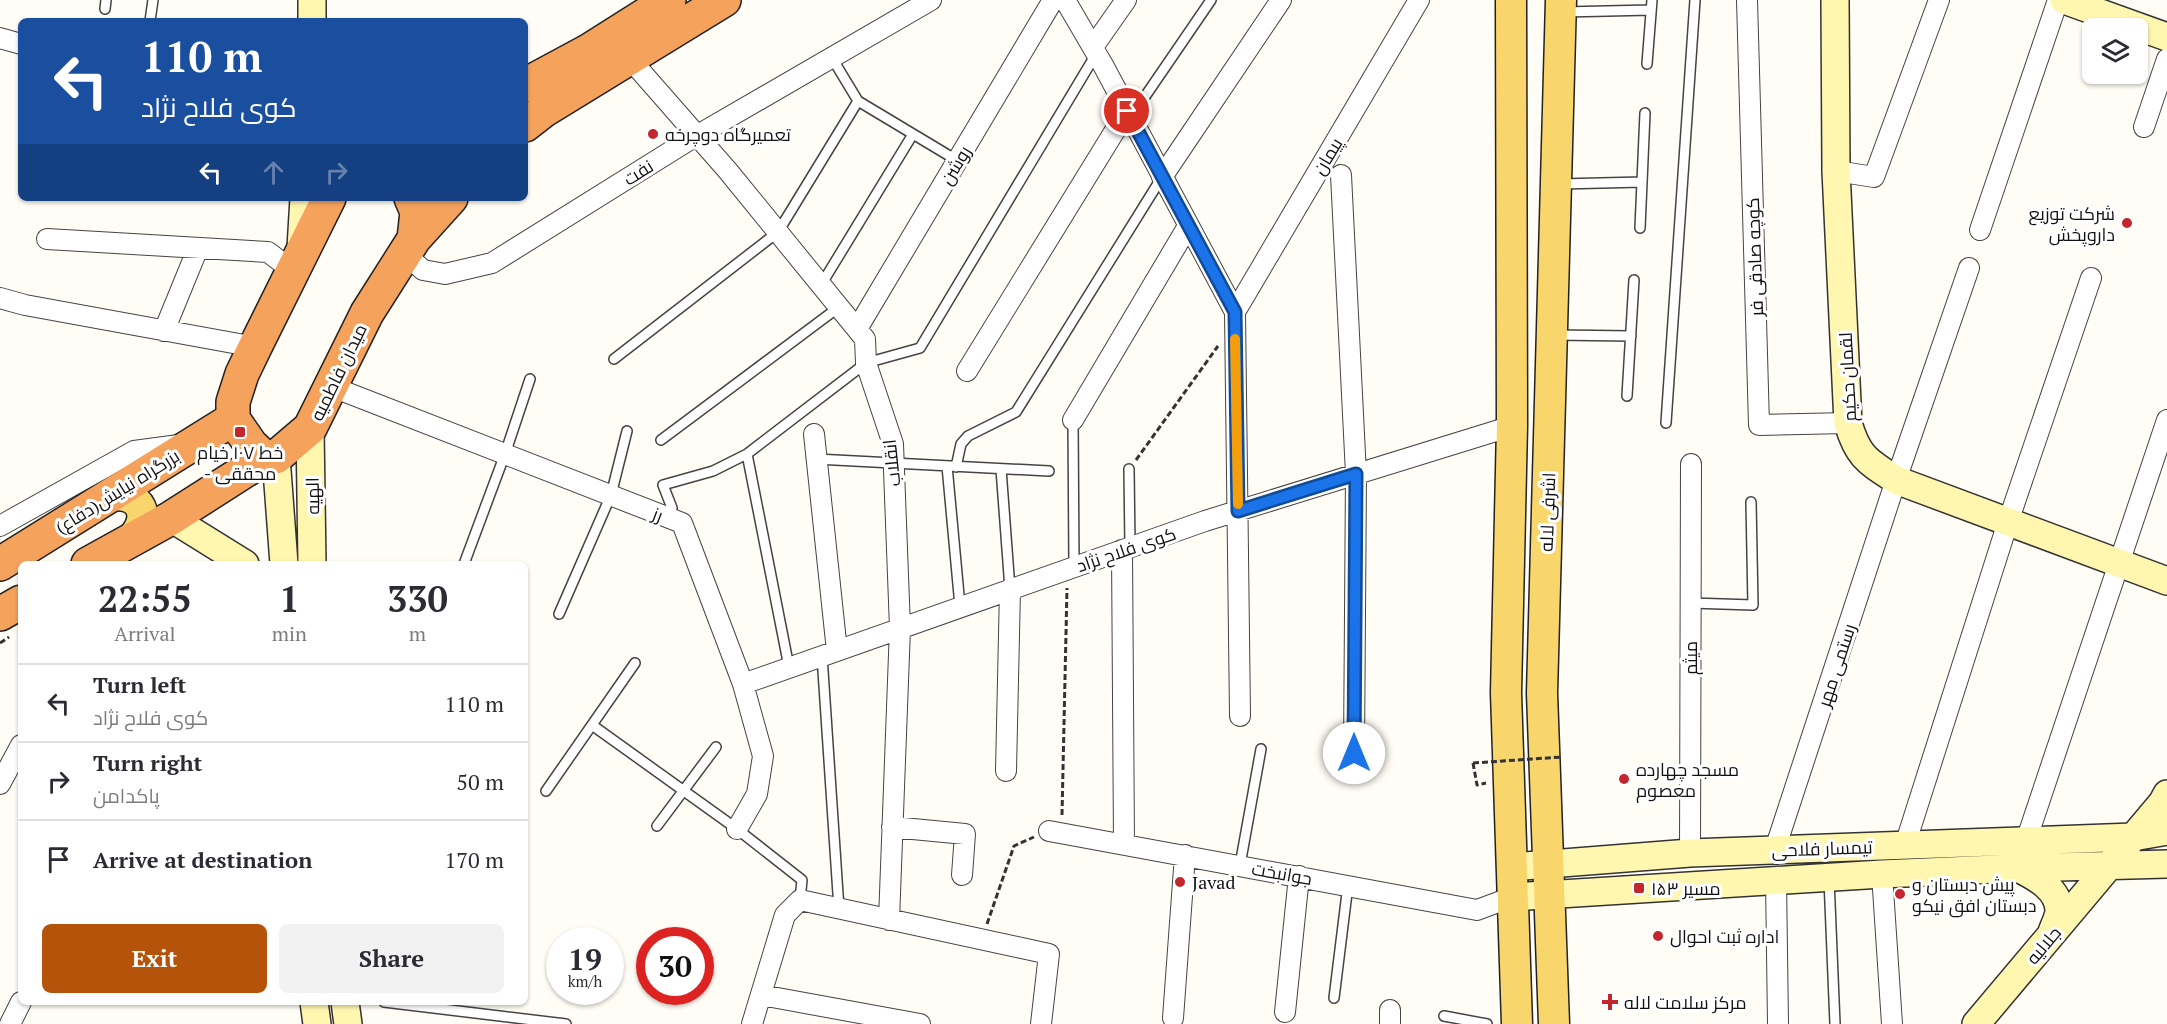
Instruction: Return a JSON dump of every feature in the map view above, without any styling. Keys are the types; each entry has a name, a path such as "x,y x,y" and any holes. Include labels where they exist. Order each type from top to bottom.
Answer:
{"highway":[{"path":"528,123 543,111 724,0"},
{"path":"528,83 590,50 665,1"},
{"path":"93,561 171,518 270,457 251,445 233,419 233,402 242,374 328,201"},
{"name":"میدان فاطمیه","path":"270,457 310,428 367,313 410,246 417,212 412,201"},
{"path":"410,246 448,201"},
{"name":"بزرگراه نیایش(دفاع)","path":"0,564 233,419"},
{"path":"0,614 18,604"}],"main road":[{"path":"312,0 312,18"},
{"name":"اشرفی لاله","path":"1511,0 1512,426 1506,693 1517,1024"},
{"name":"لقمان حکیم","path":"1835,0 1836,171 1848,423 1853,440 1867,461 1896,480 2167,581"},
{"path":"2064,0 2167,37"},
{"name":"اشرفی لاله","path":"1554,1024 1542,693 1561,6"},
{"path":"296,264 304,201"},
{"name":"الهیه","path":"310,428 312,561"},
{"name":"الهیه","path":"270,457 284,561"},
{"path":"109,496 121,494 133,498 141,507 143,519 140,531 130,540"},
{"path":"171,518 240,561"},
{"path":"2133,837 2167,794"},
{"name":"تیمسار فلاحی","path":"1512,897 1549,879 1690,853 2133,837 2167,831"},
{"name":"جلالیه","path":"1976,1024 2133,837"},
{"path":"1775,849 1776,879"},
{"name":"تیمسار فلاحی","path":"1511,867 1549,879 1776,879 2167,864"},
{"path":"2018,868 2040,879 2053,893 2059,911 2051,935"},
{"path":"314,1005 317,1024"},
{"path":"345,1005 348,1024"}],"street":[{"name":"نفت","path":"410,246 423,270 445,274 492,262 697,136 931,0"},
{"name":"روشن","path":"857,329 1053,0"},
{"path":"1065,0 1129,114 1235,317 1240,716"},
{"path":"1094,50 1126,0"},
{"path":"1162,177 1281,0"},
{"name":"پیمان","path":"1235,317 1419,0"},
{"name":"کوچه صادقی فر","path":"1747,0 1759,425 1848,423"},
{"path":"1836,171 1874,177 1939,0"},
{"path":"1980,230 2058,0"},
{"path":"0,38 18,43"},
{"name":"انقلاب","path":"630,59 778,232 865,339 866,363 893,444 900,628 889,920"},
{"path":"2144,127 2167,59"},
{"path":"967,371 1129,114"},
{"path":"1341,175 1356,474 1354,753"},
{"path":"1073,420 1188,226"},
{"path":"47,239 268,252 296,264"},
{"path":"164,331 198,248"},
{"name":"رستمی مهر","path":"1775,849 1896,480 1969,268"},
{"path":"1905,845 2008,522 2091,278"},
{"path":"0,298 255,347"},
{"name":"رز","path":"330,386 682,523 743,684 763,756 757,794 737,829"},
{"path":"2026,841 2167,420"},
{"name":"کوی فلاح نژاد","path":"743,684 960,606 1238,511 1512,426"},
{"path":"814,434 830,653"},
{"path":"0,526 134,452 196,442"},
{"name":"میثم","path":"1690,853 1691,464"},
{"path":"1124,844 1126,549"},
{"path":"1006,771 1010,589"},
{"path":"0,784 18,751"},
{"path":"892,827 965,834 962,875"},
{"name":"جوانبخت","path":"1049,831 1477,910 1512,897"},
{"path":"1173,1018 1185,855"},
{"path":"1882,874 1892,1024"},
{"path":"1285,1012 1299,876"},
{"path":"1776,879 1778,1024"},
{"path":"753,1024 785,915 800,900 1049,954 1041,1024"},
{"path":"761,995 920,1024"},
{"path":"10,1024 20,1005"}],"lane":[{"path":"150,18 153,0"},
{"path":"1129,114 1211,0"},
{"path":"1647,64 1652,0"},
{"path":"1666,423 1695,0"},
{"path":"1561,6 1651,10"},
{"path":"672,508 663,485 713,471 747,454 866,363 920,348 1094,50"},
{"path":"832,58 858,101 958,161"},
{"path":"614,359 778,232 858,101"},
{"path":"1640,228 1646,113"},
{"path":"821,285 913,134"},
{"path":"960,606 952,467 961,444 968,436 1016,412 1162,177"},
{"path":"1556,184 1642,182"},
{"path":"1627,396 1634,280"},
{"path":"661,440 839,307"},
{"path":"1552,335 1631,336"},
{"path":"465,561 530,379"},
{"path":"1071,568 1073,420"},
{"path":"559,614 611,495 627,431"},
{"path":"747,454 789,667"},
{"path":"816,459 1049,471"},
{"path":"1001,469 1010,589"},
{"path":"1126,549 1129,469"},
{"path":"1690,603 1753,604 1751,502"},
{"path":"830,653 839,909"},
{"path":"546,791 634,663"},
{"path":"592,725 737,829 802,880 800,900"},
{"path":"657,826 716,747"},
{"path":"1240,865 1262,750"},
{"path":"1829,876 1835,1024"},
{"path":"1334,998 1348,885"},
{"path":"409,1005 566,1024"},
{"path":"1444,1016 1487,1024"}],"path":[{"path":"1129,469 1235,317"},
{"path":"982,940 1014,846 1062,825 1071,568"},
{"path":"1477,785 1473,763 1562,758"}],"slow traffic":[{"path":"1235,339 1238,504"}],"place":[{"name":"تعمیرگاه دوچرخه","path":"653,134"},
{"name":"شرکت توزیع داروپخش","path":"2127,223"},
{"name":"خط ۱۰۷ خیام - محققی","path":"240,432"},
{"name":"مسجد چهارده معصوم","path":"1624,779"},
{"name":"Javad","path":"1180,882"},
{"name":"مسیر ۱۵۳","path":"1639,888"},
{"name":"پیش دبستان و دبستان افق نیکو","path":"1900,894"},
{"name":"اداره ثبت احوال","path":"1658,936"},
{"name":"مرکز سلامت لاله","path":"1610,1002"}],"route":[{"path":"1127,111 1235,312 1238,511 1356,474 1354,753"}]}
